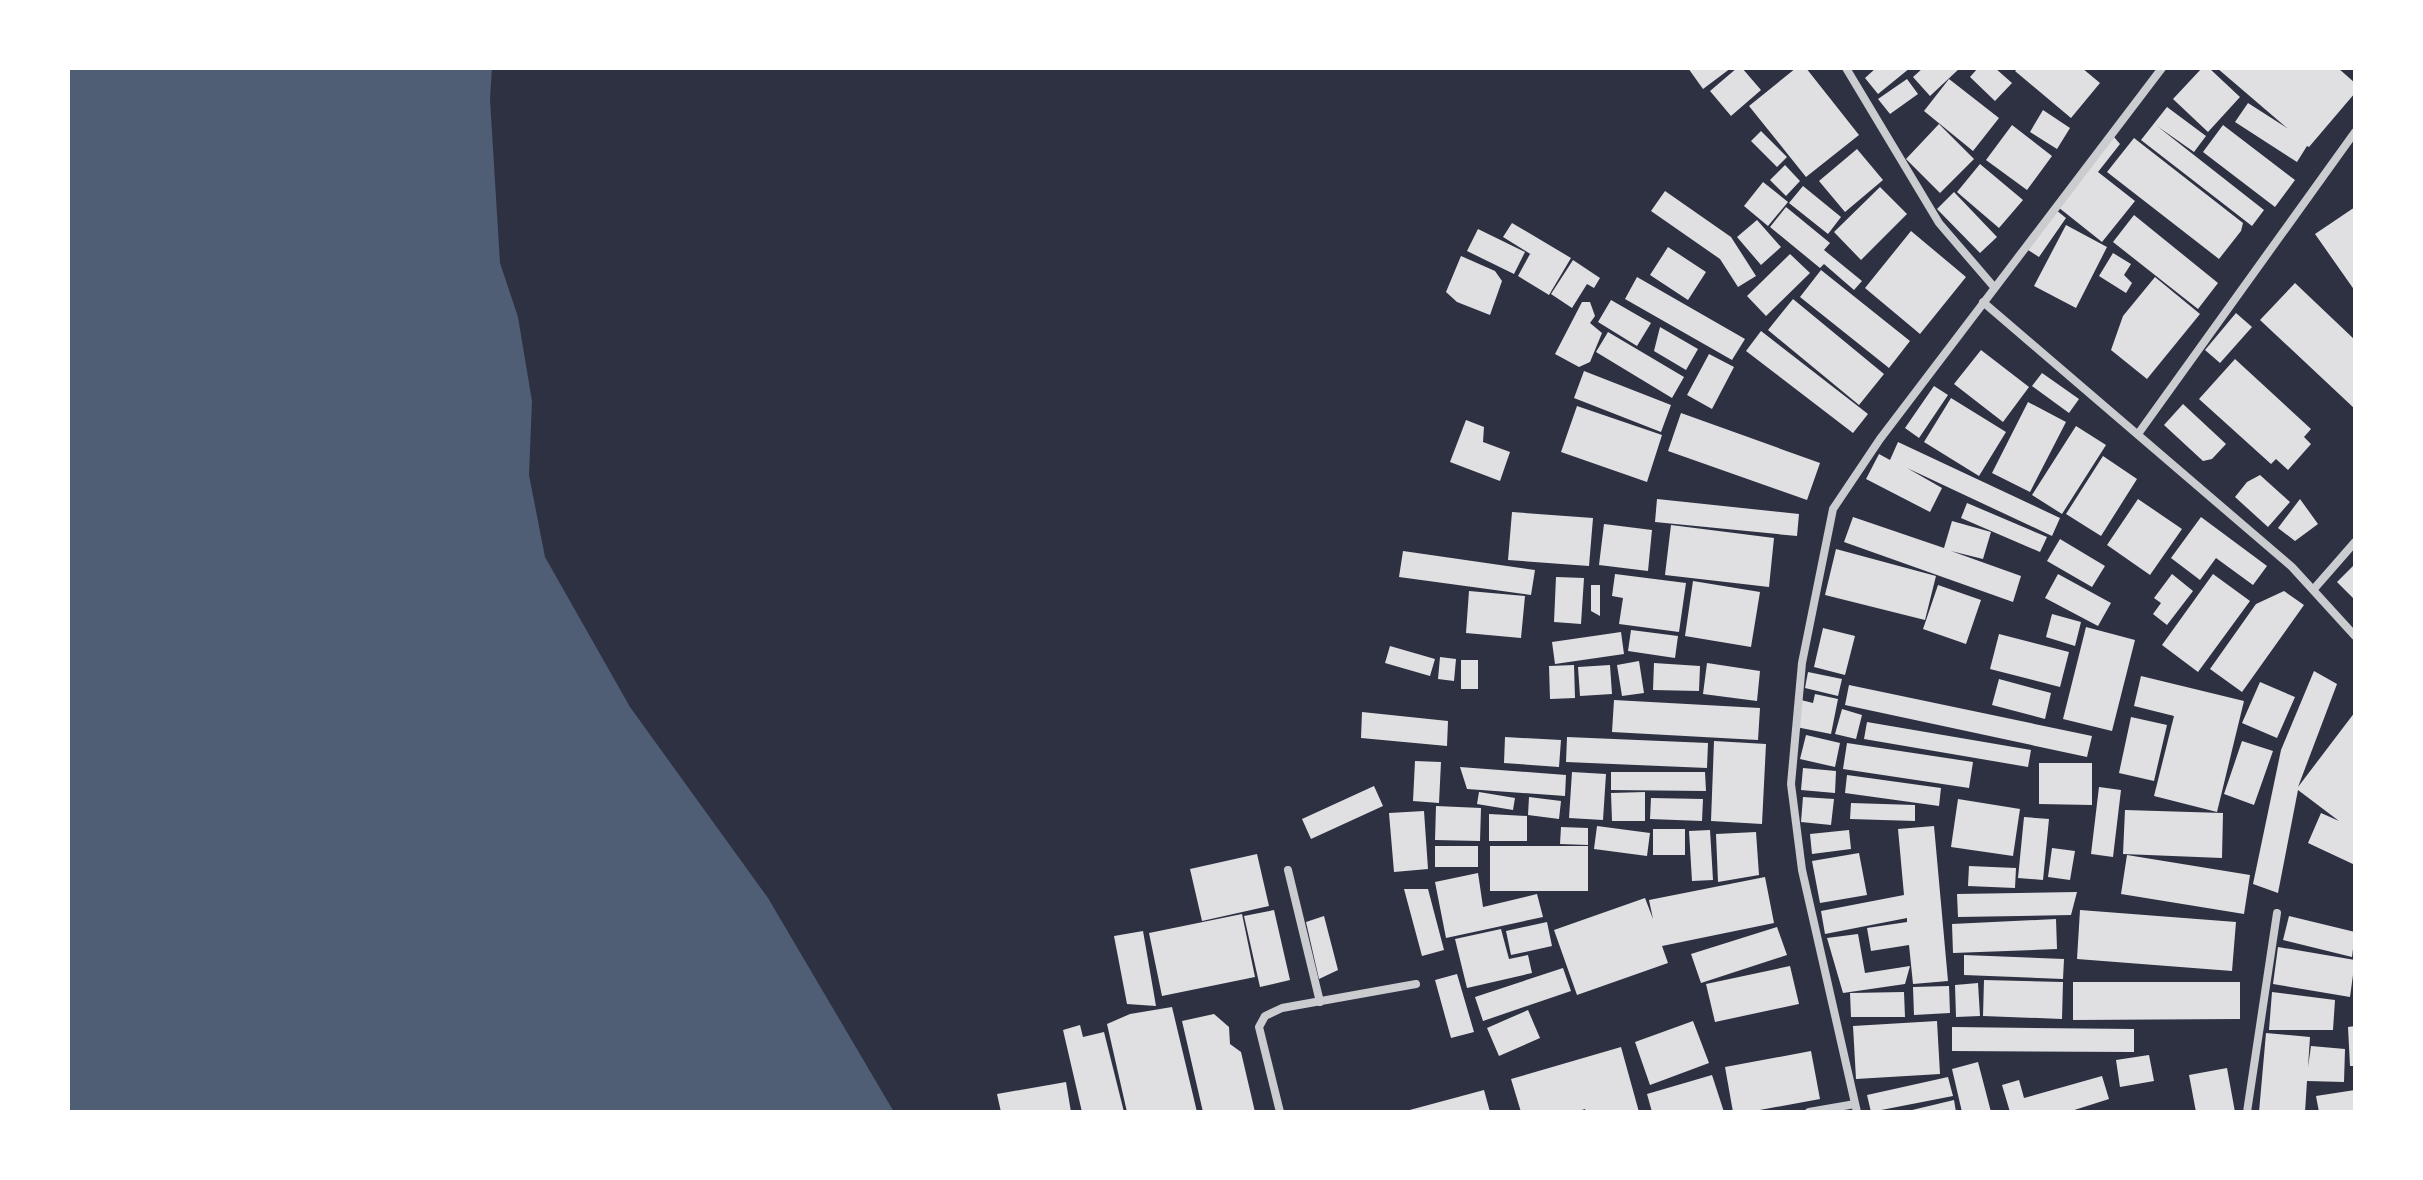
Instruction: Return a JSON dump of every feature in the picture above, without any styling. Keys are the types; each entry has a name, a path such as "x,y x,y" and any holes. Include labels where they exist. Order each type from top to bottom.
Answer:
{"street":[{"path":"1846,68 1939,223 1994,287"},
{"path":"1809,1112 1856,1108 1802,870 1791,784 1802,663 1833,509 1880,439 2162,68"},
{"path":"2138,434 2355,132"},
{"path":"1983,302 2292,567 2355,636"},
{"path":"2313,590 2355,542"},
{"path":"1288,870 1320,1002"},
{"path":"2247,1112 2277,913"},
{"path":"1280,1112 1259,1027 1265,1016 1282,1008 1416,984"}],"water":[{"path":"68,68 492,68 490,99 500,263 518,317 532,401 529,475 545,557 630,707 768,898 894,1112 68,1112"}],"building":[{"path":"1688,68 1731,68 1703,89"},
{"path":"1737,68 1742,68 1761,90 1731,116 1710,91"},
{"path":"1796,68 1806,68 1859,135 1806,177 1749,106"},
{"path":"1876,68 1910,68 1878,94 1865,78"},
{"path":"1923,68 1960,68 1930,96 1913,77"},
{"path":"1978,68 1995,68 2012,83 1995,101 1970,77"},
{"path":"2018,68 2082,68 2100,83 2071,118 2015,71"},
{"path":"2202,68 2209,68 2240,97 2208,132 2173,99"},
{"path":"2217,68 2338,68 2355,83 2355,93 2307,146 2297,162 2235,122 2248,103 2287,128"},
{"path":"1907,79 1918,94 1890,114 1878,99"},
{"path":"1949,79 1999,118 1973,151 1924,111"},
{"path":"2167,107 2206,136 2194,152 2157,126 2264,210 2252,226 2141,140"},
{"path":"2043,110 2070,128 2057,149 2030,132"},
{"path":"1939,124 1974,159 1940,193 1906,159"},
{"path":"2012,125 2052,156 2027,190 1986,160"},
{"path":"2223,125 2295,180 2275,207 2203,152"},
{"path":"1761,131 1787,157 1777,167 1751,141"},
{"path":"2114,137 2120,144 2098,172 2135,201 2102,242 2058,207"},
{"path":"2134,138 2243,223 2241,231 2219,259 2107,172"},
{"path":"1857,149 1883,180 1845,212 1819,181"},
{"path":"1980,164 2023,200 1999,228 1957,192"},
{"path":"1785,165 1800,181 1786,196 1770,180"},
{"path":"1763,182 1788,202 1768,226 1744,206"},
{"path":"1803,186 1841,217 1828,234 1789,203"},
{"path":"1880,187 1907,214 1861,260 1834,232"},
{"path":"1665,191 1731,237 1756,276 1738,287 1720,259 1651,211"},
{"path":"1954,192 1997,237 1980,253 1937,209"},
{"path":"1786,207 1830,243 1824,250 1862,281 1854,290 1824,264 1820,268 1770,227"},
{"path":"2355,207 2355,291 2315,234"},
{"path":"2056,210 2066,218 2039,257 2028,250"},
{"path":"2134,215 2218,283 2198,309 2113,242"},
{"path":"1757,220 1781,247 1761,265 1737,237"},
{"path":"1512,223 1571,258 1549,295 1518,276 1532,255 1503,237"},
{"path":"2066,225 2107,247 2076,308 2034,286"},
{"path":"1478,229 1525,252 1514,274 1467,251"},
{"path":"1911,231 1966,277 1920,334 1865,288"},
{"path":"1668,247 1706,272 1688,300 1650,275"},
{"path":"2113,253 2131,264 2124,275 2132,283 2126,293 2099,276"},
{"path":"1790,254 1810,273 1766,316 1747,296"},
{"path":"1461,256 1495,271 1502,281 1490,315 1457,302 1446,292"},
{"path":"1573,260 1600,278 1594,288 1587,284 1572,308 1551,294"},
{"path":"1821,270 1910,341 1889,368 1800,297"},
{"path":"1637,277 1745,339 1732,360 1625,299"},
{"path":"2155,277 2200,314 2147,379 2111,350 2123,316"},
{"path":"2295,283 2355,340 2355,409 2260,320"},
{"path":"1793,299 1884,374 1859,405 1768,330"},
{"path":"1611,300 1651,323 1637,346 1598,322"},
{"path":"1582,302 1590,302 1595,316 1590,323 1602,333 1590,362 1579,367 1555,354"},
{"path":"2236,313 2252,327 2220,363 2205,350"},
{"path":"1660,327 1698,349 1686,370 1654,351"},
{"path":"1761,331 1868,414 1853,433 1746,351"},
{"path":"1608,332 1684,377 1672,398 1596,352"},
{"path":"1981,350 2029,387 2003,422 1954,384"},
{"path":"1709,354 1734,367 1712,409 1687,395"},
{"path":"2235,359 2311,429 2304,437 2311,444 2288,470 2276,459 2271,464 2199,399"},
{"path":"1584,371 1671,405 1661,432 1574,398"},
{"path":"2042,373 2079,399 2069,413 2032,386"},
{"path":"1934,386 1948,395 1919,438 1905,428"},
{"path":"1951,398 2006,432 1979,476 1924,442"},
{"path":"2028,402 2066,422 2030,492 1992,473"},
{"path":"2183,404 2226,444 2212,459 2203,461 2164,425"},
{"path":"1577,406 1662,435 1647,482 1561,452"},
{"path":"1681,413 1820,463 1807,500 1668,451"},
{"path":"1466,420 1484,427 1483,442 1510,452 1500,481 1450,462"},
{"path":"2076,426 2106,445 2062,514 2032,495"},
{"path":"1898,442 2060,518 2052,536 1907,468 1942,488 1930,512 1866,479 1879,454 1890,460"},
{"path":"2103,456 2137,479 2101,536 2066,514"},
{"path":"2260,475 2290,502 2268,527 2235,497 2247,482"},
{"path":"1657,499 1799,514 1797,536 1655,522"},
{"path":"2138,499 2182,529 2150,575 2107,545"},
{"path":"2300,499 2318,524 2295,541 2278,528"},
{"path":"1967,503 2047,537 2040,552 1961,518"},
{"path":"1512,512 1593,518 1589,566 1508,560"},
{"path":"1853,517 1944,548 1952,521 1991,532 1983,559 1951,551 2021,576 2013,602 1844,542"},
{"path":"2201,517 2267,566 2253,585 2216,558 2200,580 2171,558"},
{"path":"1604,524 1652,530 1648,571 1599,565"},
{"path":"1671,525 1774,538 1769,587 1665,575"},
{"path":"2060,539 2105,566 2092,587 2047,561"},
{"path":"1836,549 1936,576 1925,620 1825,595"},
{"path":"1403,551 1535,570 1531,595 1399,577"},
{"path":"2355,564 2355,600 2337,582"},
{"path":"1615,574 1686,583 1679,632 1619,624 1623,598 1612,596"},
{"path":"2058,574 2111,603 2098,626 2045,598"},
{"path":"2172,574 2193,591 2167,625 2153,614 2161,603 2154,598"},
{"path":"2213,574 2250,601 2198,672 2162,645"},
{"path":"1556,577 1584,578 1581,624 1554,622"},
{"path":"1693,581 1760,592 1751,647 1685,636"},
{"path":"1591,585 1600,585 1600,616 1591,611"},
{"path":"1938,585 1981,600 1966,644 1923,629"},
{"path":"1469,591 1525,596 1521,638 1466,633"},
{"path":"2284,591 2304,605 2242,692 2210,669 2256,604"},
{"path":"2052,614 2081,622 2075,646 2046,637"},
{"path":"2086,627 2135,640 2112,731 2063,719"},
{"path":"1823,628 1855,636 1845,675 1814,667"},
{"path":"1631,630 1678,636 1675,658 1628,651"},
{"path":"1621,632 1624,654 1555,664 1552,642"},
{"path":"1999,634 2069,652 2060,687 1990,669"},
{"path":"1390,646 1435,659 1430,676 1385,663"},
{"path":"1440,657 1456,659 1454,681 1438,679"},
{"path":"1461,660 1478,660 1478,689 1461,689"},
{"path":"1639,661 1644,693 1622,696 1617,665"},
{"path":"1654,663 1700,666 1699,691 1653,690"},
{"path":"1707,663 1760,671 1757,701 1703,694"},
{"path":"1574,665 1575,698 1550,699 1549,666"},
{"path":"1610,665 1612,694 1580,696 1578,667"},
{"path":"2314,671 2337,684 2298,787 2355,712 2355,865 2308,843 2321,813 2339,821 2298,790 2278,893 2253,884 2281,750"},
{"path":"1808,672 1842,679 1838,696 1805,688"},
{"path":"2141,676 2244,701 2217,812 2154,796 2174,716 2134,706"},
{"path":"1999,679 2051,693 2045,719 1992,705"},
{"path":"2260,682 2295,697 2277,738 2242,723"},
{"path":"1849,685 2092,736 2087,757 1845,705"},
{"path":"1815,694 1838,699 1831,734 1796,727 1801,700 1813,703"},
{"path":"1614,700 1760,708 1758,740 1612,732"},
{"path":"1842,709 1862,715 1856,739 1835,734"},
{"path":"1362,712 1448,721 1447,746 1361,738"},
{"path":"2131,717 2167,725 2154,781 2119,773"},
{"path":"1867,722 2031,750 2028,767 1864,739"},
{"path":"1806,735 1840,743 1835,767 1800,759"},
{"path":"1505,737 1561,740 1559,767 1504,763"},
{"path":"1567,737 1708,743 1707,768 1566,762"},
{"path":"1714,741 1766,744 1762,824 1711,821"},
{"path":"2242,741 2273,751 2254,805 2224,794"},
{"path":"1847,743 1973,762 1969,788 1843,769"},
{"path":"1415,761 1441,762 1439,803 1413,801"},
{"path":"2039,763 2092,763 2092,805 2039,804"},
{"path":"1460,767 1566,775 1565,796 1467,789"},
{"path":"1803,768 1836,771 1835,793 1801,790"},
{"path":"1572,772 1606,774 1603,820 1569,818"},
{"path":"1611,772 1705,772 1706,791 1611,790"},
{"path":"1847,775 1941,788 1939,806 1845,793"},
{"path":"1374,786 1383,806 1311,839 1302,819"},
{"path":"2099,787 2121,790 2113,857 2091,854"},
{"path":"1479,792 1515,798 1513,810 1477,804"},
{"path":"1645,792 1645,821 1612,821 1611,793"},
{"path":"1529,797 1561,801 1559,819 1528,815"},
{"path":"1803,797 1834,799 1831,825 1801,822"},
{"path":"1651,798 1703,799 1702,821 1650,819"},
{"path":"1958,799 2020,809 2013,856 1951,847"},
{"path":"1851,803 1915,805 1915,821 1850,819"},
{"path":"1436,806 1481,808 1480,841 1435,840"},
{"path":"2125,810 2223,813 2222,858 2123,854"},
{"path":"1424,811 1428,869 1394,872 1389,813"},
{"path":"1489,814 1527,816 1527,841 1489,841"},
{"path":"2024,817 2049,819 2043,880 2018,878"},
{"path":"1597,826 1650,833 1647,856 1594,849"},
{"path":"1934,826 1948,981 1913,984 1909,945 1871,951 1867,928 1907,922 1907,918 1825,934 1821,911 1904,895 1898,829"},
{"path":"1561,827 1588,828 1588,845 1560,844"},
{"path":"1653,829 1685,829 1685,855 1653,855"},
{"path":"1710,830 1713,880 1692,881 1689,831"},
{"path":"1849,830 1851,849 1812,854 1810,834"},
{"path":"1756,832 1759,875 1718,882 1716,834"},
{"path":"1435,846 1478,846 1478,867 1435,867"},
{"path":"1490,846 1588,846 1588,891 1490,891"},
{"path":"2052,848 2075,851 2070,880 2048,877"},
{"path":"1859,853 1867,895 1820,903 1812,861"},
{"path":"1257,854 1269,906 1202,921 1190,869"},
{"path":"2127,855 2250,875 2244,914 2121,894"},
{"path":"1969,866 2016,868 2015,888 1968,886"},
{"path":"1478,873 1483,907 1537,894 1543,917 1446,938 1435,882"},
{"path":"1765,877 1774,923 1662,946 1668,963 1577,995 1554,930 1645,898 1653,919 1649,900"},
{"path":"1404,889 1428,889 1444,950 1422,956"},
{"path":"2077,892 2071,915 1958,917 1957,894"},
{"path":"1274,910 1290,980 1260,987 1244,916"},
{"path":"2080,910 2236,922 2232,971 2077,959"},
{"path":"1242,914 1255,977 1162,996 1149,933"},
{"path":"1324,916 1338,970 1319,979 1306,922"},
{"path":"2289,916 2355,932 2352,957 2283,940"},
{"path":"2056,919 2057,949 1953,953 1952,924"},
{"path":"1547,922 1552,946 1511,955 1506,931"},
{"path":"1777,927 1787,955 1701,983 1691,954"},
{"path":"1501,929 1509,959 1528,955 1532,973 1467,988 1455,939"},
{"path":"1143,931 1156,1006 1127,1004 1114,936"},
{"path":"1858,934 1865,973 1910,966 1905,984 1843,993 1827,938"},
{"path":"2278,947 2355,960 2350,997 2273,984"},
{"path":"1964,955 2064,959 2063,979 1964,975"},
{"path":"1790,966 1799,1004 1715,1022 1706,984"},
{"path":"1563,968 1571,991 1483,1021 1475,997"},
{"path":"1457,974 1474,1032 1451,1038 1435,980"},
{"path":"1984,980 2063,982 2062,1019 1983,1016"},
{"path":"2073,982 2240,982 2240,1019 2073,1020"},
{"path":"1978,983 1980,1016 1956,1017 1955,985"},
{"path":"1949,986 1950,1013 1914,1015 1913,987"},
{"path":"1904,992 1905,1017 1851,1017 1850,993"},
{"path":"2272,992 2335,1000 2333,1030 2269,1030"},
{"path":"1172,1007 1197,1112 1127,1112 1107,1024 1130,1014"},
{"path":"1528,1010 1540,1038 1499,1056 1487,1028"},
{"path":"1214,1014 1229,1027 1230,1044 1241,1052 1255,1112 1203,1112 1182,1021"},
{"path":"1693,1021 1709,1063 1650,1085 1635,1042"},
{"path":"1937,1021 1940,1074 1856,1079 1853,1026"},
{"path":"1080,1025 1083,1037 1104,1032 1124,1112 1082,1112 1063,1030"},
{"path":"2355,1026 2355,1066 2350,1066 2348,1027"},
{"path":"1952,1027 2134,1029 2134,1052 1952,1051"},
{"path":"2266,1033 2310,1037 2308,1067 2311,1046 2345,1049 2344,1082 2307,1081 2305,1112 2259,1112"},
{"path":"1621,1047 1639,1112 1586,1112 1585,1109 1576,1112 1521,1112 1511,1079"},
{"path":"1811,1051 1820,1099 1733,1112 1725,1067"},
{"path":"2149,1055 2154,1081 2120,1087 2116,1060"},
{"path":"1978,1062 1991,1112 1962,1112 1952,1069"},
{"path":"2227,1068 2235,1112 2196,1112 2189,1075"},
{"path":"1712,1075 1724,1112 1652,1112 1647,1094"},
{"path":"2102,1076 2109,1099 2068,1112 2010,1112 2002,1085 2019,1080 2024,1098"},
{"path":"1948,1077 1953,1096 1871,1112 1867,1095"},
{"path":"1066,1082 1071,1112 1001,1112 997,1094"},
{"path":"1484,1090 1490,1112 1406,1112 1406,1111"},
{"path":"2355,1090 2355,1112 2319,1112 2316,1096"},
{"path":"1954,1100 1956,1112 1908,1111"}]}
